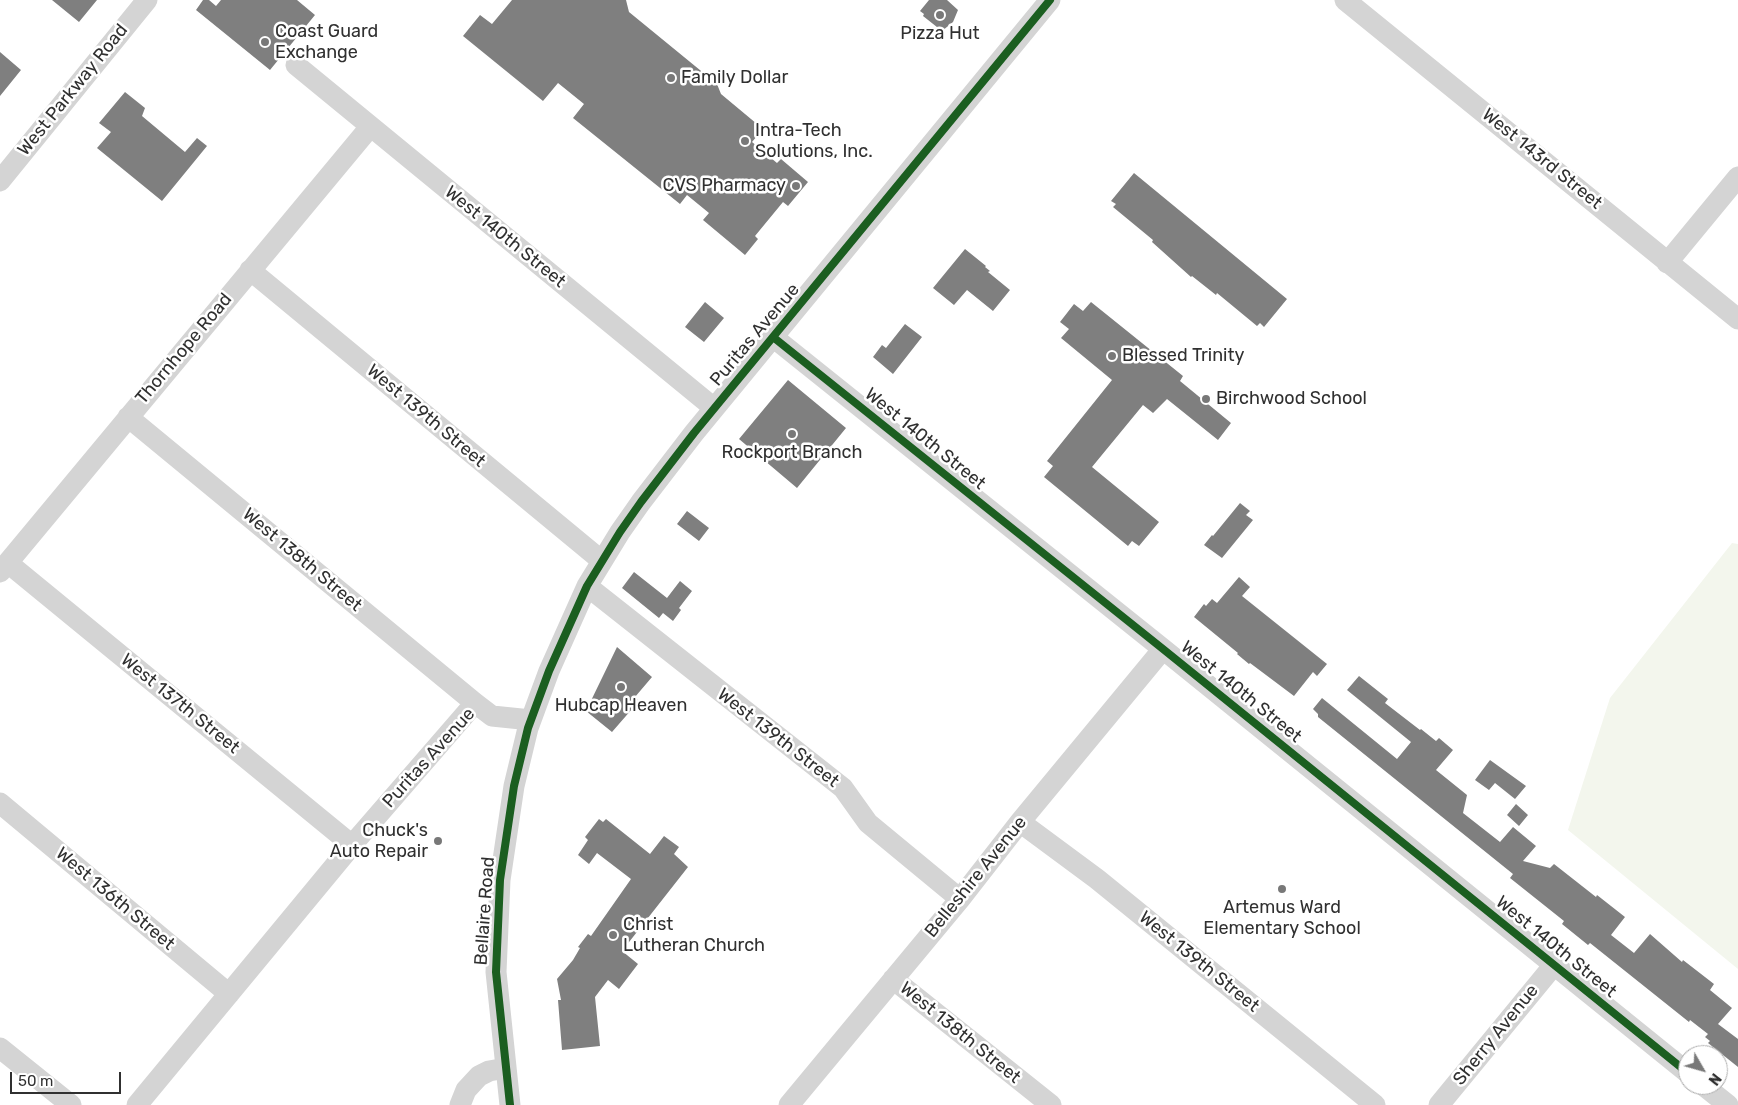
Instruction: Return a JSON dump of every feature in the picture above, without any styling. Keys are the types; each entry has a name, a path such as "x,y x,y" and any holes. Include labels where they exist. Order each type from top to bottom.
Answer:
{"street":[{"name":"West Parkway Road","path":"0,181 147,0"},
{"name":"Puritas Avenue","path":"137,1105 352,846 475,703 492,716 531,720 552,663 587,586 641,502 714,408 936,141 1050,0"},
{"name":"West 143rd Street","path":"1345,0 1738,320"},
{"name":"West 140th Street","path":"296,65 714,408"},
{"name":"Thornhope Road","path":"4,568 370,127"},
{"path":"1668,263 1738,177"},
{"name":"West 139th Street","path":"250,270 602,561"},
{"name":"West 140th Street","path":"773,337 1678,1065"},
{"name":"West 138th Street","path":"128,417 475,703"},
{"name":"West 137th Street","path":"4,568 352,846"},
{"name":"West 139th Street","path":"587,586 842,788 868,823 960,899"},
{"name":"Belleshire Avenue","path":"789,1105 960,899 1020,822 1163,649"},
{"name":"Bellaire Road","path":"510,1105 496,972 500,880 514,786 531,720"},
{"name":"West 136th Street","path":"0,803 229,994"},
{"name":"West 139th Street","path":"1020,822 1097,879 1375,1105"},
{"name":"Sherry Avenue","path":"1439,1105 1554,965"},
{"name":"West 138th Street","path":"893,979 1051,1105"},
{"path":"0,1048 72,1105"},
{"path":"460,1105 466,1090 479,1076 489,1071 506,1068"}],"shaded area":[{"path":"1732,543 1738,544 1738,969 1568,830 1610,698"}],"building":[{"path":"52,0 97,0 79,22"},
{"name":"Coast Guard Exchange","path":"203,0 209,0 216,6 221,0 297,0 315,15 270,70 196,10"},
{"path":"512,0 626,0 629,12 717,84 721,94 763,129 752,142 777,163 781,159 808,182 788,206 783,202 755,236 758,239 745,255 703,220 709,213 687,195 680,204 573,118 584,104 558,83 543,101 463,36 480,15 492,24"},
{"name":"Pizza Hut","path":"929,0 947,0 958,10 953,22 942,31 923,16 924,14 920,11"},
{"path":"0,52 21,70 0,96"},
{"path":"125,92 145,108 142,116 185,152 197,138 207,146 162,201 97,148 111,132 99,123"},
{"path":"1134,173 1287,299 1264,327 1260,323 1257,326 1217,293 1216,295 1191,277 1152,242 1153,240 1113,207 1116,204 1111,201"},
{"path":"965,249 986,266 990,271 988,272 1010,290 993,311 967,290 954,305 933,288"},
{"path":"705,302 724,318 704,342 685,327"},
{"path":"1091,302 1183,376 1180,381 1231,423 1218,440 1167,399 1153,413 1143,405 1092,467 1159,522 1139,546 1132,541 1128,546 1044,477 1053,466 1047,461 1112,380 1061,338 1069,329 1060,322 1074,304 1083,311"},
{"path":"905,324 922,337 893,374 873,357 882,345 886,348"},
{"name":"Rockport Branch","path":"788,380 846,428 797,488 739,439"},
{"path":"1240,503 1250,511 1246,515 1253,520 1222,558 1204,545"},
{"path":"687,511 709,528 699,541 677,524"},
{"path":"634,572 667,598 680,581 692,591 679,608 681,610 673,621 663,613 659,618 622,588"},
{"path":"1239,577 1250,587 1242,596 1327,664 1317,676 1313,672 1294,696 1249,664 1194,617 1204,604 1206,606 1212,599 1217,603"},
{"name":"Hubcap Heaven","path":"617,647 652,677 635,697 639,701 612,732 586,711"},
{"path":"1359,676 1388,699 1385,703 1420,730 1436,741 1439,738 1453,750 1436,770 1467,795 1463,813 1500,842 1513,827 1536,846 1523,861 1550,868 1554,864 1625,917 1611,935 1634,953 1650,934 1682,962 1683,960 1714,984 1710,990 1732,1008 1718,1024 1738,1039 1738,1067 1728,1059 1728,1045 1710,1045 1708,1043 1710,1041 1705,1037 1708,1034 1690,1020 1689,1022 1590,943 1588,945 1562,924 1564,921 1510,878 1513,874 1318,717 1318,714 1313,709 1322,698 1397,759 1411,742 1347,690"},
{"path":"1490,760 1526,786 1515,799 1495,783 1489,790 1475,780"},
{"path":"1516,804 1528,815 1519,826 1507,815"},
{"name":"Christ Lutheran Church","path":"599,819 603,822 606,819 650,854 664,836 679,847 674,854 688,867 622,951 638,964 619,989 608,980 595,997 600,1046 562,1050 558,1000 561,1000 557,979 573,960 580,948 578,947 588,934 591,936 631,879 597,853 589,864 578,855 588,840 585,837"}],"cycle path":[{"path":"510,1105 496,972 500,880 514,786 528,728 549,671 587,586 620,532 694,433 1050,0"},
{"path":"773,337 1678,1065"}],"place":[{"name":"Pizza Hut","path":"940,15"},
{"name":"Coast Guard Exchange","path":"265,42"},
{"name":"Family Dollar","path":"671,78"},
{"name":"Intra-Tech Solutions, Inc.","path":"745,141"},
{"name":"CVS Pharmacy","path":"796,186"},
{"name":"Blessed Trinity","path":"1112,356"},
{"name":"Birchwood School","path":"1206,399"},
{"name":"Rockport Branch","path":"792,434"},
{"name":"Hubcap Heaven","path":"621,687"},
{"name":"Chuck's Auto Repair","path":"438,841"},
{"name":"Artemus Ward Elementary School","path":"1282,889"},
{"name":"Christ Lutheran Church","path":"613,935"}]}
